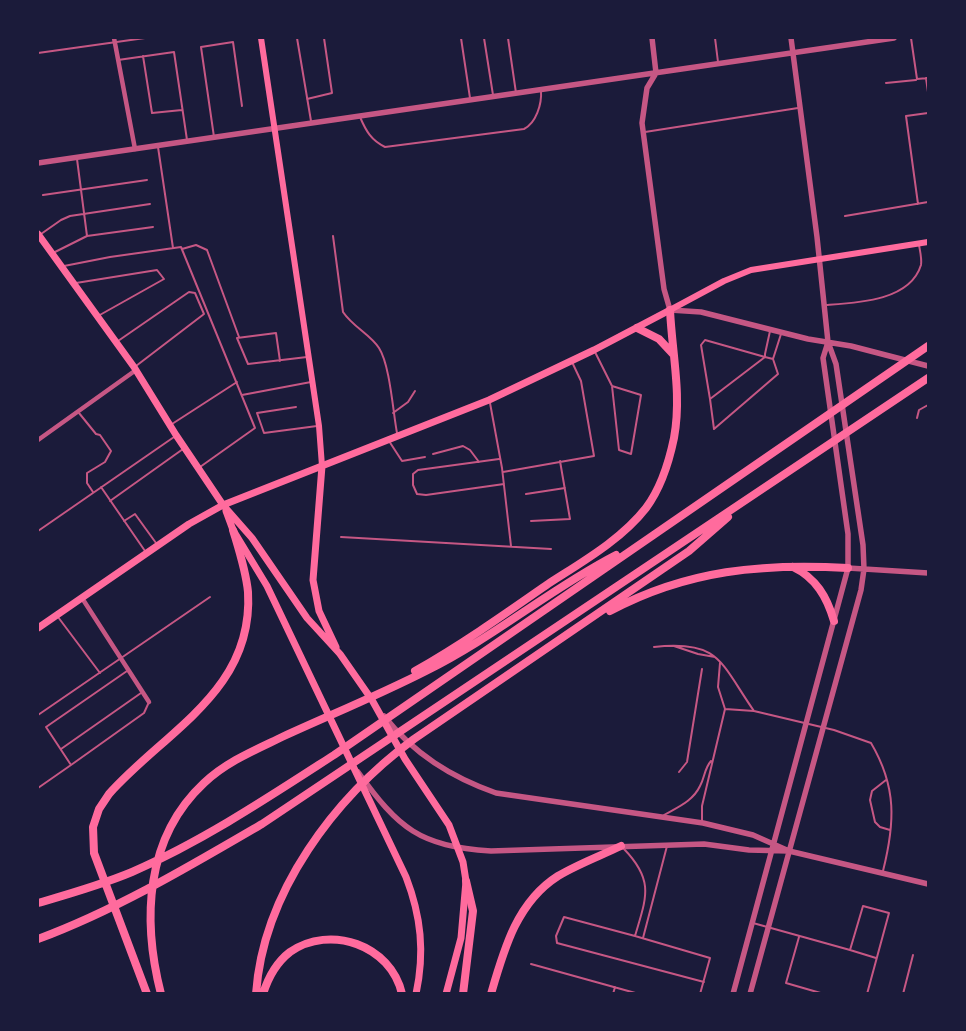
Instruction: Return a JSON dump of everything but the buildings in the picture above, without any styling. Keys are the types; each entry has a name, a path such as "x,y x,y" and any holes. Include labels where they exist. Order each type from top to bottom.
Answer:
{"highway":[{"path":"423,670 596,552 629,526 647,507 660,483 674,439 678,393 670,310"},
{"path":"637,328 659,339 674,358"},
{"path":"38,903 134,871 255,806 435,686 644,540 928,346"},
{"path":"38,939 84,920 218,849 309,794 684,540 928,378"},
{"path":"256,994 264,951 286,890 308,850 328,823 374,772 397,751 689,551 745,501"},
{"path":"147,994 99,870 93,844 93,827 100,809 109,794 203,707 219,688 237,656 247,624 248,606 246,578 233,530"},
{"path":"161,994 152,953 149,907 154,874 163,843 180,810 204,782 234,761 476,644 577,575 644,540"},
{"path":"582,625 636,598 690,580 746,568 788,566 848,568"},
{"path":"788,566 805,574 816,584 827,601 834,621"},
{"path":"492,994 508,938 521,914 536,895 558,876 621,846"},
{"path":"463,994 473,911 466,881"},
{"path":"263,994 274,970 290,952 308,943 326,939 346,941 373,952 392,972 402,994"}],"main road":[{"path":"261,38 319,426 322,466 314,589 319,611 340,654"},
{"path":"38,235 135,368 176,435 223,505 252,538 307,618 340,654 372,700 405,758 449,825 463,862 466,881 461,938 446,994"},
{"path":"38,628 189,524 223,505 490,400 594,350 724,281 751,270 928,242"},
{"path":"223,505 233,530 267,586 355,768 374,814 406,877 415,905 422,947 416,994"}],"street":[{"path":"652,38 656,73 647,88 644,101 642,133 664,289 670,310 702,312 928,366"},
{"path":"750,994 861,590 864,569 836,364 828,342 820,258 791,38"},
{"path":"38,163 719,64 881,38 894,38"},
{"path":"114,40 135,149"},
{"path":"733,994 848,568 848,534 823,358 828,342"},
{"path":"38,440 135,368"},
{"path":"848,568 928,573"},
{"path":"82,598 143,691 148,702"},
{"path":"372,700 399,734 416,750 466,782 496,793 556,803 661,816 703,824 753,835 789,851 928,884"},
{"path":"355,768 383,807 411,831 426,838 462,849 492,851 667,845 722,846 789,851"}],"lane":[{"path":"38,53 114,40 145,38"},
{"path":"297,38 312,124"},
{"path":"307,98 332,93 324,38"},
{"path":"461,38 470,100"},
{"path":"484,38 493,96"},
{"path":"508,38 516,93"},
{"path":"715,38 719,64"},
{"path":"911,38 917,80"},
{"path":"214,137 201,47 233,42 242,106"},
{"path":"118,60 174,52 187,141"},
{"path":"143,56 152,113 183,110"},
{"path":"886,83 927,78 928,92"},
{"path":"360,116 365,129 374,141 385,148 524,129 529,127 542,103 541,89"},
{"path":"642,133 800,107"},
{"path":"918,204 906,116 928,112"},
{"path":"157,145 173,248"},
{"path":"77,157 87,236"},
{"path":"43,195 147,180"},
{"path":"845,216 928,202"},
{"path":"38,235 65,218 150,204"},
{"path":"52,254 87,236 154,227"},
{"path":"333,236 343,312 348,320 379,348 384,360 398,436"},
{"path":"823,305 876,298 898,292 913,280 922,263 919,243"},
{"path":"62,267 102,258 196,245 207,250 240,338"},
{"path":"182,248 255,428 199,467"},
{"path":"74,284 156,270 164,279 97,316"},
{"path":"116,342 189,292 195,293 204,314 135,368"},
{"path":"710,398 765,357 770,329"},
{"path":"773,359 705,340 701,345 714,429 778,374 773,359 782,332"},
{"path":"240,338 276,334 280,361"},
{"path":"240,338 237,338 248,364 309,357"},
{"path":"594,350 612,386 619,450 631,454 641,395 612,386"},
{"path":"503,472 594,456 581,381 571,361"},
{"path":"170,425 237,382"},
{"path":"242,395 313,382"},
{"path":"393,414 408,402 416,391"},
{"path":"490,400 499,459 503,472 512,546"},
{"path":"917,418 919,410 928,405"},
{"path":"250,414 296,407"},
{"path":"77,412 96,434 100,434 111,452 104,462 87,473 87,483 93,492"},
{"path":"257,413 264,433 319,426"},
{"path":"38,531 176,435"},
{"path":"388,440 402,461 424,457"},
{"path":"433,454 463,446 470,450 479,462"},
{"path":"110,501 185,447"},
{"path":"499,459 418,470 412,474 415,492 426,495 504,484"},
{"path":"531,521 570,519 560,461"},
{"path":"101,487 146,554"},
{"path":"526,494 565,488"},
{"path":"124,521 135,514 158,546"},
{"path":"342,537 552,549"},
{"path":"38,715 210,597"},
{"path":"56,615 100,673"},
{"path":"654,647 672,645 706,649 718,657 720,663 754,711"},
{"path":"672,645 698,654 718,657"},
{"path":"703,824 702,806 725,709 718,687 720,663"},
{"path":"679,772 687,762 702,669"},
{"path":"71,765 46,727 128,670"},
{"path":"60,750 143,691"},
{"path":"38,788 144,713 148,702"},
{"path":"725,709 754,711 807,725 823,727 871,743 882,761 893,813 883,873"},
{"path":"661,816 687,802 700,786 706,767 712,761"},
{"path":"886,780 872,791 870,800 875,822 880,827 891,830"},
{"path":"643,938 667,845"},
{"path":"621,846 643,872 646,899 635,936"},
{"path":"850,950 863,906 889,913 867,994"},
{"path":"700,994 704,982 710,958 564,917 556,936 557,943 704,982"},
{"path":"753,923 877,958"},
{"path":"799,937 786,983 824,994"},
{"path":"903,994 913,955"},
{"path":"531,964 639,994"},
{"path":"613,994 615,987"}]}
